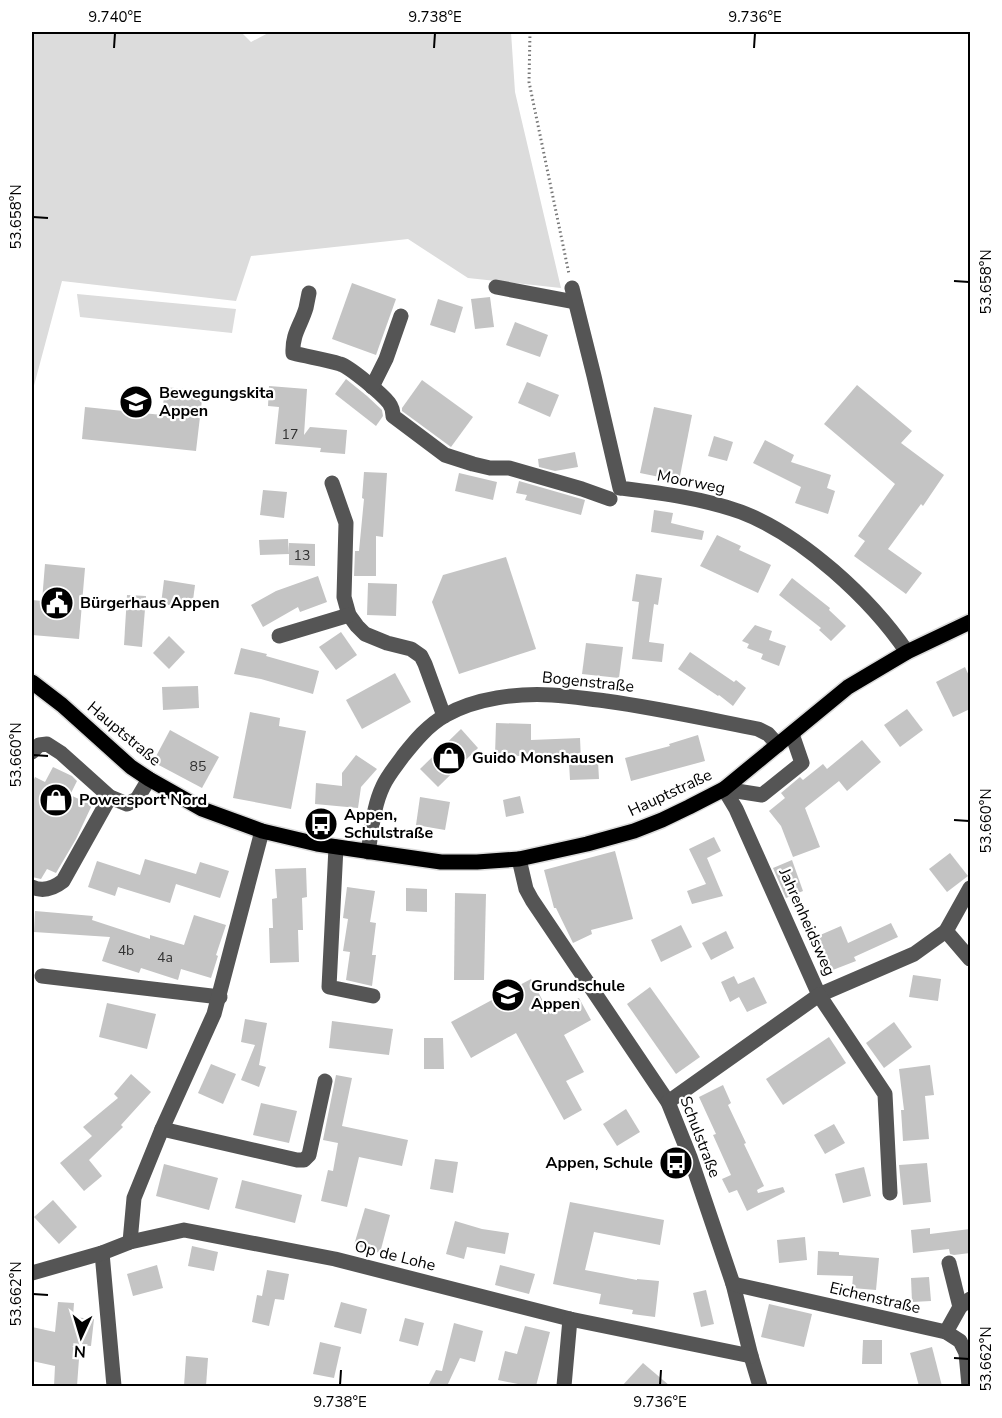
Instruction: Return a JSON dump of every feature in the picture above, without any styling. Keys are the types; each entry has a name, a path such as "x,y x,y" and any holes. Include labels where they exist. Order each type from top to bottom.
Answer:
{"main road":[{"name":"Hauptstraße","path":"32,682 148,779 202,809 262,831 336,848 441,862 519,859 634,831 662,820 724,789 848,687 907,652 970,622"}],"street":[{"path":"496,287 573,295"},
{"path":"309,292 306,309 293,342 293,352 341,364 352,370 388,401 393,409 393,416 445,455 490,468 509,468 610,499"},
{"name":"Moorweg","path":"573,295 620,488 718,505 742,513 787,536 831,568 856,592 884,622 907,652"},
{"path":"372,387 386,359 401,316"},
{"path":"332,483 346,523 344,597 349,615 365,634 411,649 421,656 444,716"},
{"path":"279,636 349,615"},
{"name":"Bogenstraße","path":"368,852 373,816 383,784 414,743 444,716 491,700 551,694 641,706 758,729 768,734 778,745"},
{"path":"724,789 762,795 802,763 792,734"},
{"path":"32,752 39,745 47,744 61,753 110,797 127,804 137,799 148,779"},
{"name":"Jahrenheidsweg","path":"724,789 736,809 819,995 914,954 946,931 970,888"},
{"path":"32,887 35,889 54,888 63,880 110,797"},
{"path":"130,1242 134,1198 220,997 262,831"},
{"path":"336,848 329,987 373,996"},
{"name":"Schulstraße","path":"519,859 526,889 532,900 668,1102 690,1157 734,1284 760,1386"},
{"path":"946,931 970,959"},
{"path":"42,975 220,997"},
{"path":"668,1102 819,995 885,1094 890,1193"},
{"path":"162,1129 304,1160 309,1155 326,1081"},
{"name":"Op de Lohe","path":"32,1273 102,1253 130,1242 184,1230 335,1259 570,1319 751,1356"},
{"path":"102,1253 114,1386"},
{"path":"949,1263 965,1303 946,1332 960,1341 966,1353 969,1386"},
{"name":"Eichenstraße","path":"734,1284 946,1332"},
{"path":"564,1386 570,1319"}],"path":[{"path":"530,32 529,82 573,295"}],"shaded area":[{"path":"32,32 241,32 251,42 270,32 511,32 515,92 561,288 468,278 408,239 251,256 236,301 62,281 32,393"},
{"path":"77,294 236,309 232,333 80,317"}],"building":[{"path":"352,283 396,299 376,355 332,339"},
{"path":"490,297 494,327 475,329 471,299"},
{"path":"438,299 463,307 455,333 430,325"},
{"path":"515,322 548,335 540,357 506,345"},
{"path":"346,379 382,410 383,416 376,426 335,394"},
{"path":"422,380 473,417 451,447 402,411"},
{"path":"527,382 559,395 550,417 518,403"},
{"path":"857,385 912,431 901,443 944,475 923,506 921,504 888,549 922,573 906,594 854,556 865,541 858,536 895,484 824,424"},
{"path":"269,386 307,389 304,435 310,427 347,430 345,454 320,452 321,448 275,444 279,407 268,406"},
{"path":"165,387 203,391 196,451 82,439 85,407 162,415"},
{"path":"654,407 692,415 679,481 640,473"},
{"path":"714,436 733,442 727,461 708,456"},
{"path":"765,440 794,455 791,462 831,475 827,488 835,491 828,514 795,503 801,487 753,463"},
{"path":"575,452 578,467 555,471 539,467 538,459"},
{"path":"364,472 387,473 383,537 376,536 376,576 354,576 355,551 359,551 364,499 362,498"},
{"path":"459,473 497,482 493,500 455,491"},
{"path":"519,481 585,500 581,515 525,500 527,495 516,493"},
{"path":"263,490 287,492 284,518 260,515"},
{"path":"654,510 673,513 671,523 704,531 702,540 651,532"},
{"path":"717,535 741,546 739,550 771,565 758,593 700,566"},
{"path":"288,539 289,554 260,555 259,540"},
{"path":"289,543 315,544 315,566 289,565"},
{"path":"506,557 536,649 459,674 432,602 443,575"},
{"name":"Bürgerhaus Appen","path":"45,564 85,568 79,639 32,635 32,600 42,601"},
{"path":"636,574 662,578 658,605 654,604 649,642 664,644 662,662 632,659 639,602 632,601"},
{"path":"318,576 327,602 300,612 298,607 263,627 251,605 276,591"},
{"path":"792,578 830,608 829,610 846,626 831,641 819,630 821,628 779,595"},
{"path":"164,580 195,585 192,608 161,604"},
{"path":"368,583 397,584 396,616 367,615"},
{"path":"127,595 146,596 142,647 124,645"},
{"path":"755,625 772,631 769,640 786,646 779,666 761,659 763,654 747,648 749,644 742,641"},
{"path":"341,632 357,655 336,670 319,647"},
{"path":"169,636 185,652 169,669 153,653"},
{"path":"586,643 623,647 619,678 582,674"},
{"path":"241,648 319,671 313,694 234,674"},
{"path":"690,652 746,688 733,706 678,669"},
{"path":"965,667 970,678 970,709 953,717 936,682"},
{"path":"395,673 411,702 362,729 346,700"},
{"path":"198,686 199,708 163,710 162,687"},
{"path":"907,709 923,730 900,747 884,725"},
{"path":"250,712 280,718 279,726 306,731 291,809 233,798"},
{"path":"496,723 531,724 531,740 580,738 581,761 598,761 599,779 570,780 569,762 547,762 547,757 495,755"},
{"name":"Guido Monshausen","path":"461,729 478,748 438,787 420,769"},
{"path":"170,730 219,757 202,788 153,762"},
{"path":"698,735 705,761 631,781 625,758 670,746 669,744"},
{"path":"862,740 881,762 847,791 839,781 805,808 820,847 793,857 781,826 769,811 785,798 781,793 800,777 803,780 823,764 827,769"},
{"path":"356,755 377,769 361,787 358,808 315,804 316,783 342,786 342,773"},
{"name":"Powersport Nord","path":"53,767 77,781 70,795 92,805 56,873 47,869 41,879 32,877 32,784 35,777 45,782"},
{"path":"520,796 524,813 506,817 503,800"},
{"path":"420,797 450,802 445,830 416,825"},
{"path":"714,837 721,851 707,858 723,896 692,904 687,891 706,884 689,849"},
{"path":"615,851 633,919 591,930 592,934 573,943 554,908 544,870"},
{"path":"950,853 968,876 947,892 929,869"},
{"path":"145,859 196,874 200,862 229,871 220,898 176,884 170,903 118,887 115,896 88,887 97,861 140,875"},
{"path":"792,860 803,891 786,898 773,868"},
{"path":"306,868 307,897 302,898 303,930 298,930 299,962 270,963 269,928 273,928 272,899 277,898 275,869"},
{"path":"347,887 375,891 370,922 376,923 372,955 376,955 372,986 346,980 350,952 343,951 348,919 343,918"},
{"path":"406,888 427,889 427,912 406,911"},
{"path":"455,893 486,894 484,980 454,980"},
{"path":"35,911 93,916 92,920 150,939 150,935 184,945 194,915 226,925 211,978 181,969 178,980 141,968 139,973 102,961 110,937 34,932"},
{"path":"891,923 898,937 854,957 856,961 825,973 811,939 841,926 848,943"},
{"path":"681,925 692,947 661,962 651,940"},
{"path":"726,931 734,948 711,960 702,943"},
{"path":"913,975 941,979 938,1001 909,997"},
{"path":"734,976 738,984 754,977 767,1003 747,1012 739,997 730,1002 721,982"},
{"path":"531,979 550,1014 579,998 591,1020 564,1035 584,1072 566,1081 582,1110 564,1120 516,1033 471,1058 451,1022"},
{"path":"650,987 700,1057 676,1074 627,1004"},
{"path":"107,1003 156,1014 147,1049 99,1037"},
{"path":"245,1019 267,1023 259,1065 266,1067 259,1087 241,1080 255,1045 241,1042"},
{"path":"332,1021 393,1029 389,1055 329,1048"},
{"path":"894,1022 912,1047 884,1068 866,1043"},
{"path":"829,1037 846,1063 783,1105 766,1079"},
{"path":"424,1038 443,1038 444,1069 424,1069"},
{"path":"211,1064 236,1074 223,1104 198,1093"},
{"path":"930,1065 934,1095 925,1096 929,1139 903,1141 901,1110 904,1110 899,1069"},
{"path":"131,1074 151,1092 121,1125 123,1127 89,1160 102,1176 84,1191 60,1163 92,1136 83,1127 118,1098 114,1094"},
{"path":"336,1075 352,1078 342,1126 408,1140 402,1166 359,1157 347,1207 321,1201 328,1170 333,1171 338,1143 323,1140"},
{"path":"723,1085 731,1103 728,1105 764,1186 757,1190 758,1193 783,1187 785,1192 747,1211 737,1190 729,1193 722,1179 731,1175 699,1097"},
{"path":"261,1103 297,1111 289,1143 253,1135"},
{"path":"626,1109 640,1132 617,1146 603,1124"},
{"path":"834,1124 845,1143 825,1154 814,1135"},
{"path":"435,1159 458,1162 453,1193 430,1189"},
{"path":"927,1163 931,1202 903,1205 899,1165"},
{"path":"164,1164 218,1178 209,1210 156,1196"},
{"path":"864,1167 871,1196 843,1203 835,1174"},
{"path":"242,1180 302,1195 295,1223 235,1208"},
{"path":"53,1200 77,1227 59,1244 34,1217"},
{"path":"570,1202 664,1220 660,1245 594,1232 585,1270 637,1280 659,1281 655,1317 632,1314 633,1310 599,1304 601,1294 553,1284"},
{"path":"365,1208 390,1215 380,1253 354,1245"},
{"path":"455,1221 482,1229 509,1233 505,1254 467,1247 464,1259 446,1254"},
{"path":"930,1228 930,1234 970,1229 970,1253 954,1255 950,1254 949,1249 913,1253 911,1230"},
{"path":"805,1237 807,1260 779,1263 777,1240"},
{"path":"192,1246 218,1252 214,1271 188,1266"},
{"path":"818,1251 879,1258 876,1290 852,1288 853,1276 817,1275"},
{"path":"157,1265 163,1288 133,1296 127,1274"},
{"path":"500,1265 535,1274 529,1294 495,1285"},
{"path":"267,1270 289,1274 284,1300 275,1299 269,1326 252,1322 257,1295 262,1296"},
{"path":"929,1277 931,1301 912,1302 911,1278"},
{"path":"706,1290 714,1324 701,1327 693,1293"},
{"path":"58,1302 74,1303 73,1317 94,1319 91,1346 80,1345 77,1386 54,1386 55,1366 32,1361 32,1327 55,1332"},
{"path":"341,1302 367,1309 361,1334 334,1327"},
{"path":"769,1304 812,1314 804,1347 761,1337"},
{"path":"405,1318 424,1323 418,1346 399,1341"},
{"path":"454,1323 483,1331 475,1362 460,1358 447,1386 428,1386 436,1370 442,1371"},
{"path":"525,1326 550,1332 536,1386 498,1380 505,1351 517,1354"},
{"path":"863,1340 882,1340 882,1364 862,1364"},
{"path":"320,1342 341,1347 334,1378 313,1374"},
{"path":"932,1347 942,1386 919,1386 910,1353"},
{"path":"186,1356 208,1358 206,1386 184,1386"},
{"path":"643,1363 670,1386 622,1386"}],"place":[{"name":"Bewegungskita Appen","path":"136,402"},
{"name":"Bürgerhaus Appen","path":"57,603"},
{"name":"Guido Monshausen","path":"449,758"},
{"name":"Powersport Nord","path":"56,800"},
{"name":"Appen, Schulstraße","path":"321,824"},
{"name":"Grundschule Appen","path":"508,995"},
{"name":"Appen, Schule","path":"676,1163"}]}
